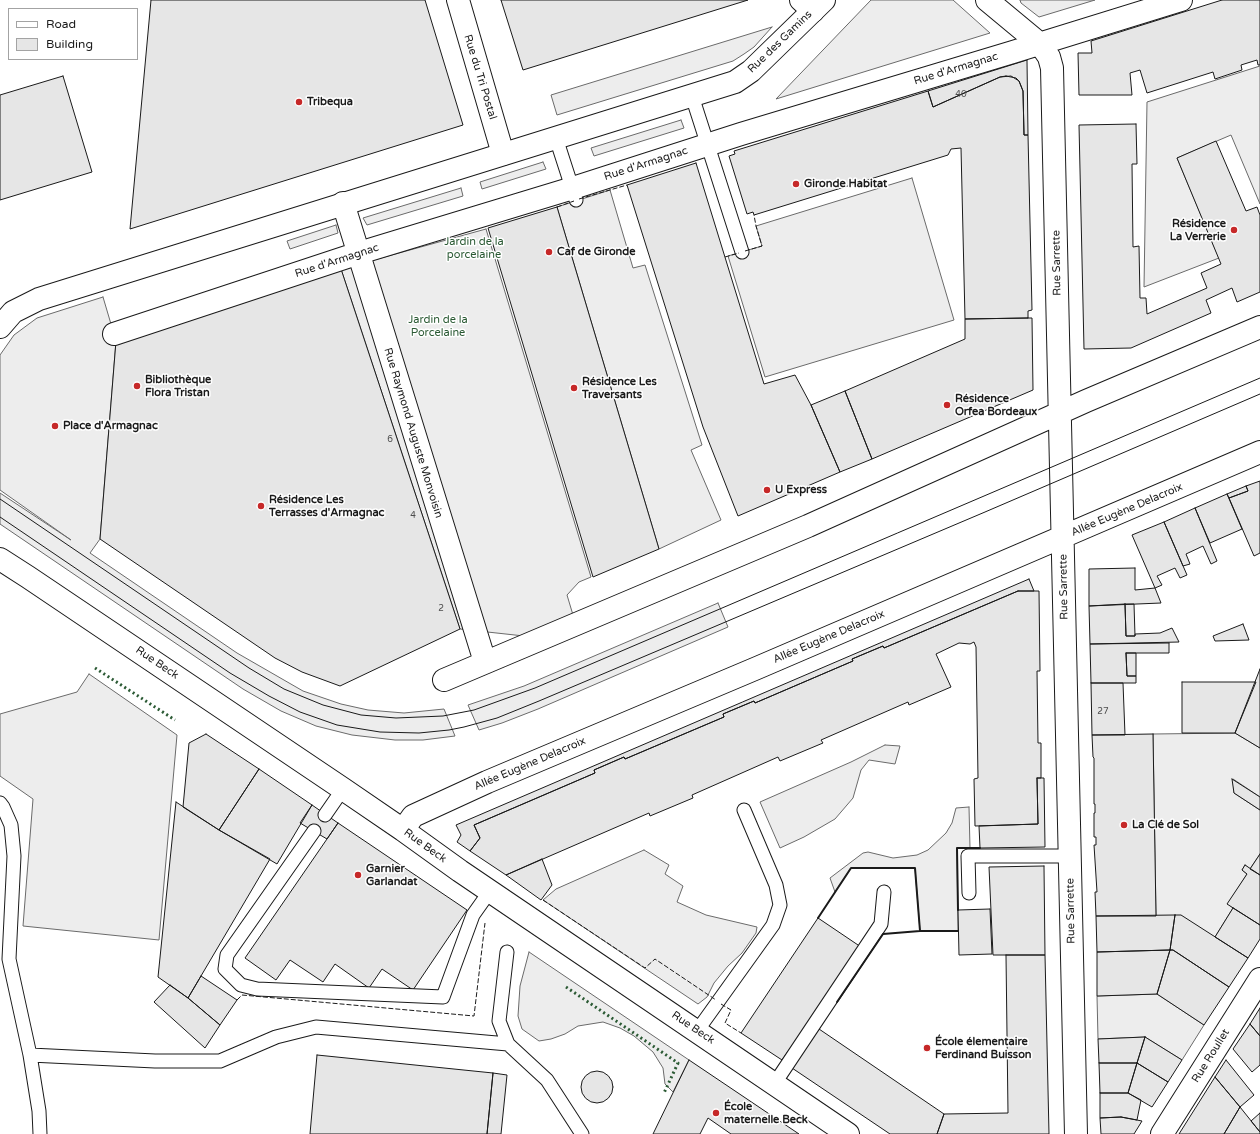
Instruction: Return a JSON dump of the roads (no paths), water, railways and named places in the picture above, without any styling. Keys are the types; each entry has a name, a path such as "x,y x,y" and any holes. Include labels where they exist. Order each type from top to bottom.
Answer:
{"street":[{"name":"Rue du Tri Postal","path":"458,0 503,154"},
{"name":"Rue Sarrette","path":"987,0 1040,44 1049,57 1052,68 1076,1134"},
{"name":"Rue d'Armagnac","path":"114,334 359,253 574,194 708,144 1181,0"},
{"name":"Rue des Gamins","path":"692,96 735,82 751,71 812,4"},
{"path":"0,327 13,312 39,299 343,203 692,96"},
{"name":"Rue Raymond Auguste Monvoisin","path":"343,203 485,662"},
{"path":"444,680 808,526 1060,413 1260,327"},
{"name":"Allée Eugène Delacroix","path":"403,830 413,816 488,782 758,668 1260,452"},
{"name":"Rue Beck","path":"0,559 343,789 460,871 775,1083 848,1134"},
{"name":"Rue Roullet","path":"1162,1134 1260,979"}],"lane":[{"path":"692,96 742,252"},
{"path":"556,138 574,194"},
{"path":"325,815 343,789"},
{"path":"0,803 11,826 14,856 9,959 30,1055 39,1111 40,1134"},
{"path":"697,1031 773,924 780,905 776,886 744,810"},
{"path":"314,831 227,955 225,969 241,985 257,989 443,997 473,915 490,891"},
{"path":"969,893 968,856 1070,856"},
{"path":"775,1083 881,924 884,892"},
{"path":"507,952 499,1021 508,1044 547,1080 582,1134"},
{"path":"30,1055 155,1061 220,1061 276,1037 316,1027 508,1044"}],"tram line":[{"path":"0,499 249,668 284,689 323,705 361,715 396,718 443,716 474,710 535,688 1260,378"},
{"path":"0,517 230,673 300,712 337,725 380,732 419,733 449,730 497,718 1260,394"}],"place":[{"name":"Tribequa","path":"299,102"},
{"name":"Gironde Habitat","path":"796,184"},
{"name":"Résidence La Verrerie","path":"1234,230"},
{"name":"Caf de Gironde","path":"549,252"},
{"name":"Bibliothèque Flora Tristan","path":"137,386"},
{"name":"Résidence Les Traversants","path":"574,388"},
{"name":"Résidence Orfea Bordeaux","path":"947,405"},
{"name":"Place d'Armagnac","path":"55,426"},
{"name":"U Express","path":"767,490"},
{"name":"Résidence Les Terrasses d'Armagnac","path":"261,506"},
{"name":"La Clé de Sol","path":"1124,825"},
{"name":"Garnier Garlandat","path":"358,875"},
{"name":"École élementaire Ferdinand Buisson","path":"927,1048"},
{"name":"École maternelle Beck","path":"716,1113"}],"park label":[{"name":"Jardin de la porcelaine","path":"474,248"},
{"name":"Jardin de la Porcelaine","path":"438,326"}]}
